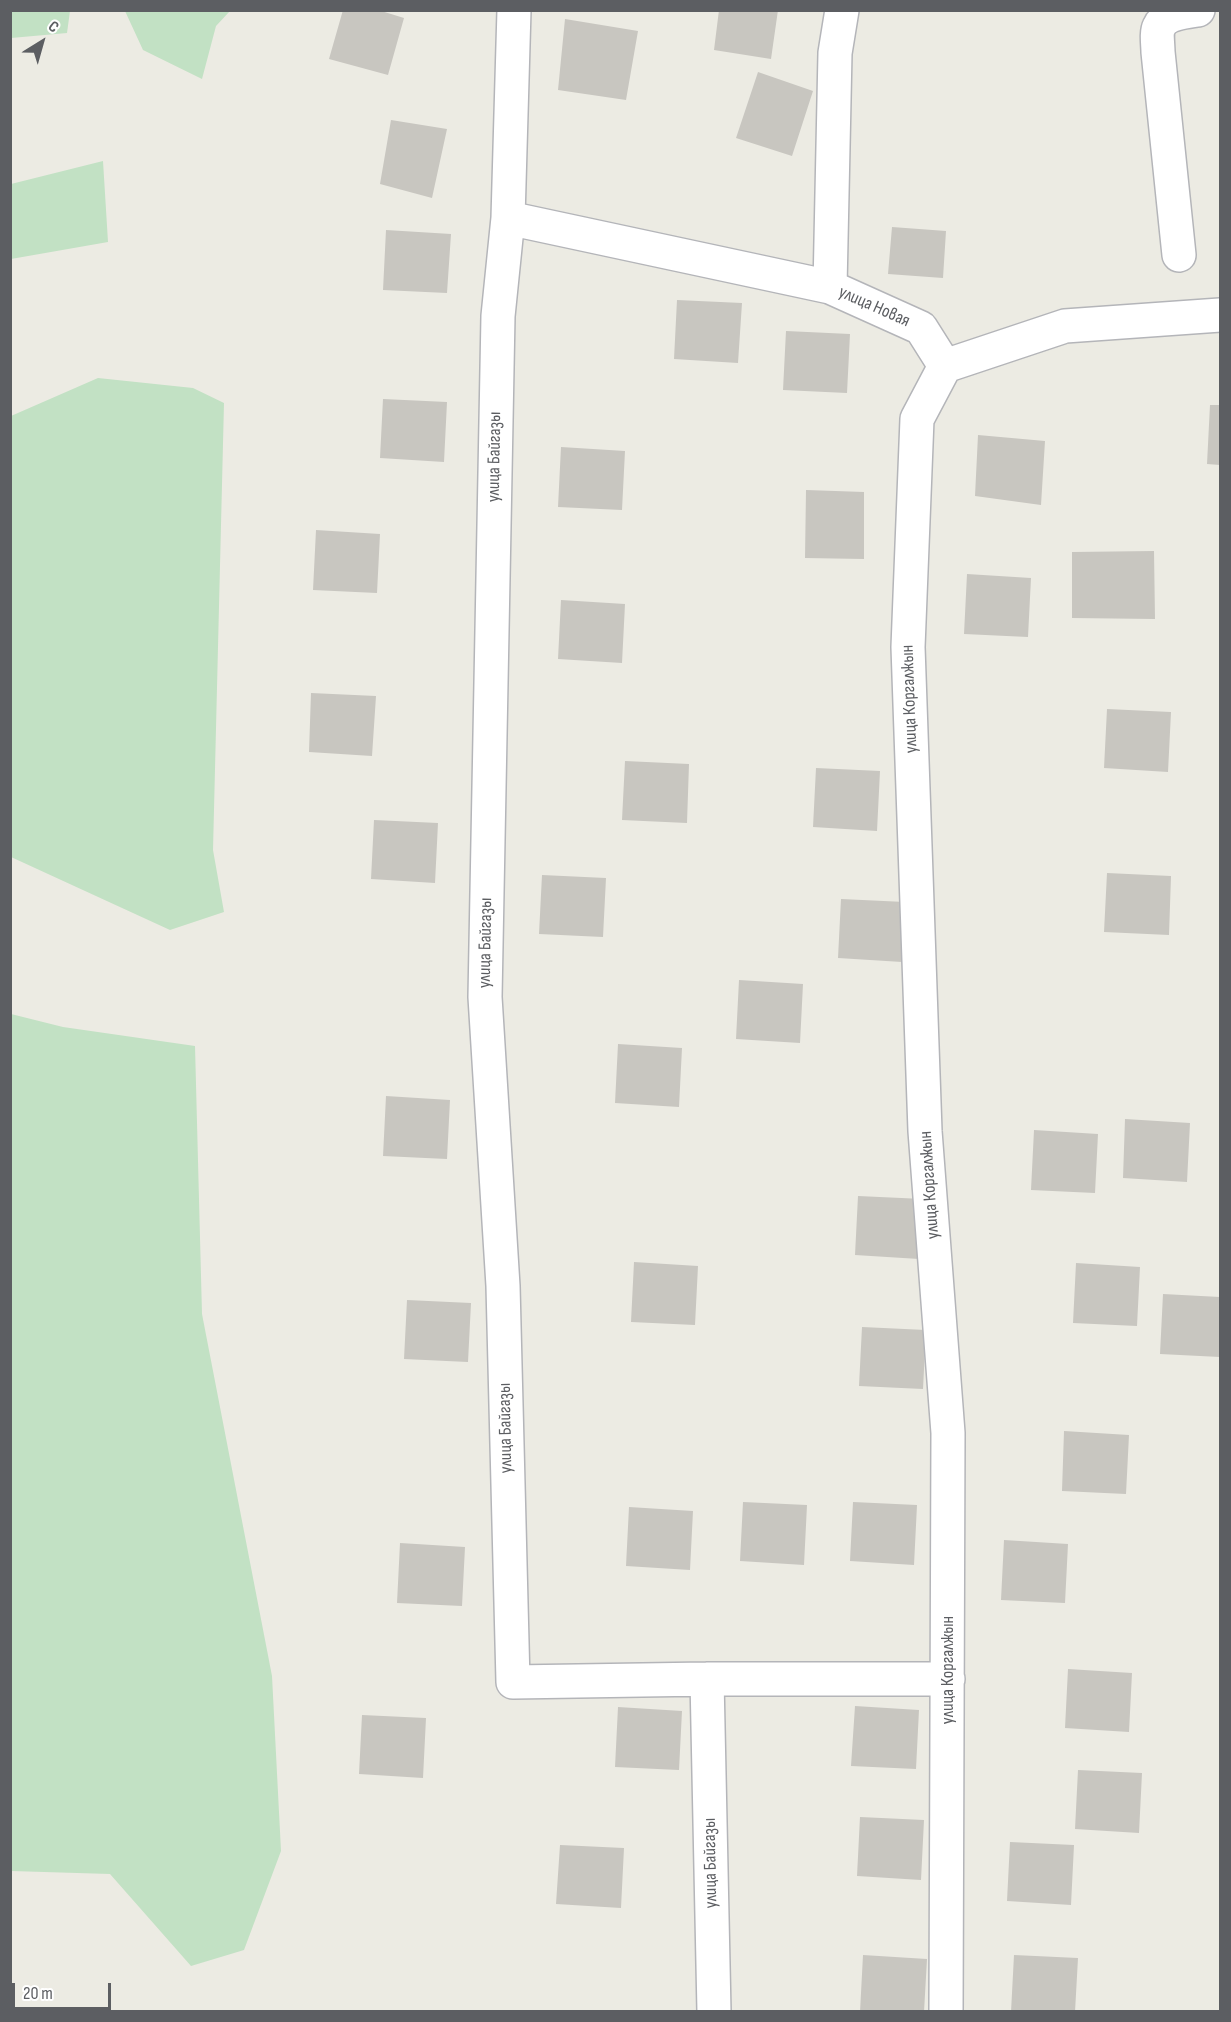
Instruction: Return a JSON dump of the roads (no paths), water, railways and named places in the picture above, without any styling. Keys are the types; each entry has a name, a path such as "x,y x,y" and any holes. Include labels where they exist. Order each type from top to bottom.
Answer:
{"street":[{"name":"улица Байгазы","path":"514,10 508,218 498,316 485,997 503,1286 513,1682 707,1678 948,1679"},
{"path":"830,287 835,53 842,10"},
{"path":"1179,255 1158,51 1159,28 1165,20 1178,13 1198,10"},
{"name":"улица Новая","path":"508,218 830,287 921,328 945,366"},
{"path":"945,366 1065,326 1221,315"},
{"name":"улица Коргалжын","path":"945,366 917,419 908,647 925,1131 948,1433 946,2012"},
{"name":"улица Байгазы","path":"707,1678 714,2012"}]}
